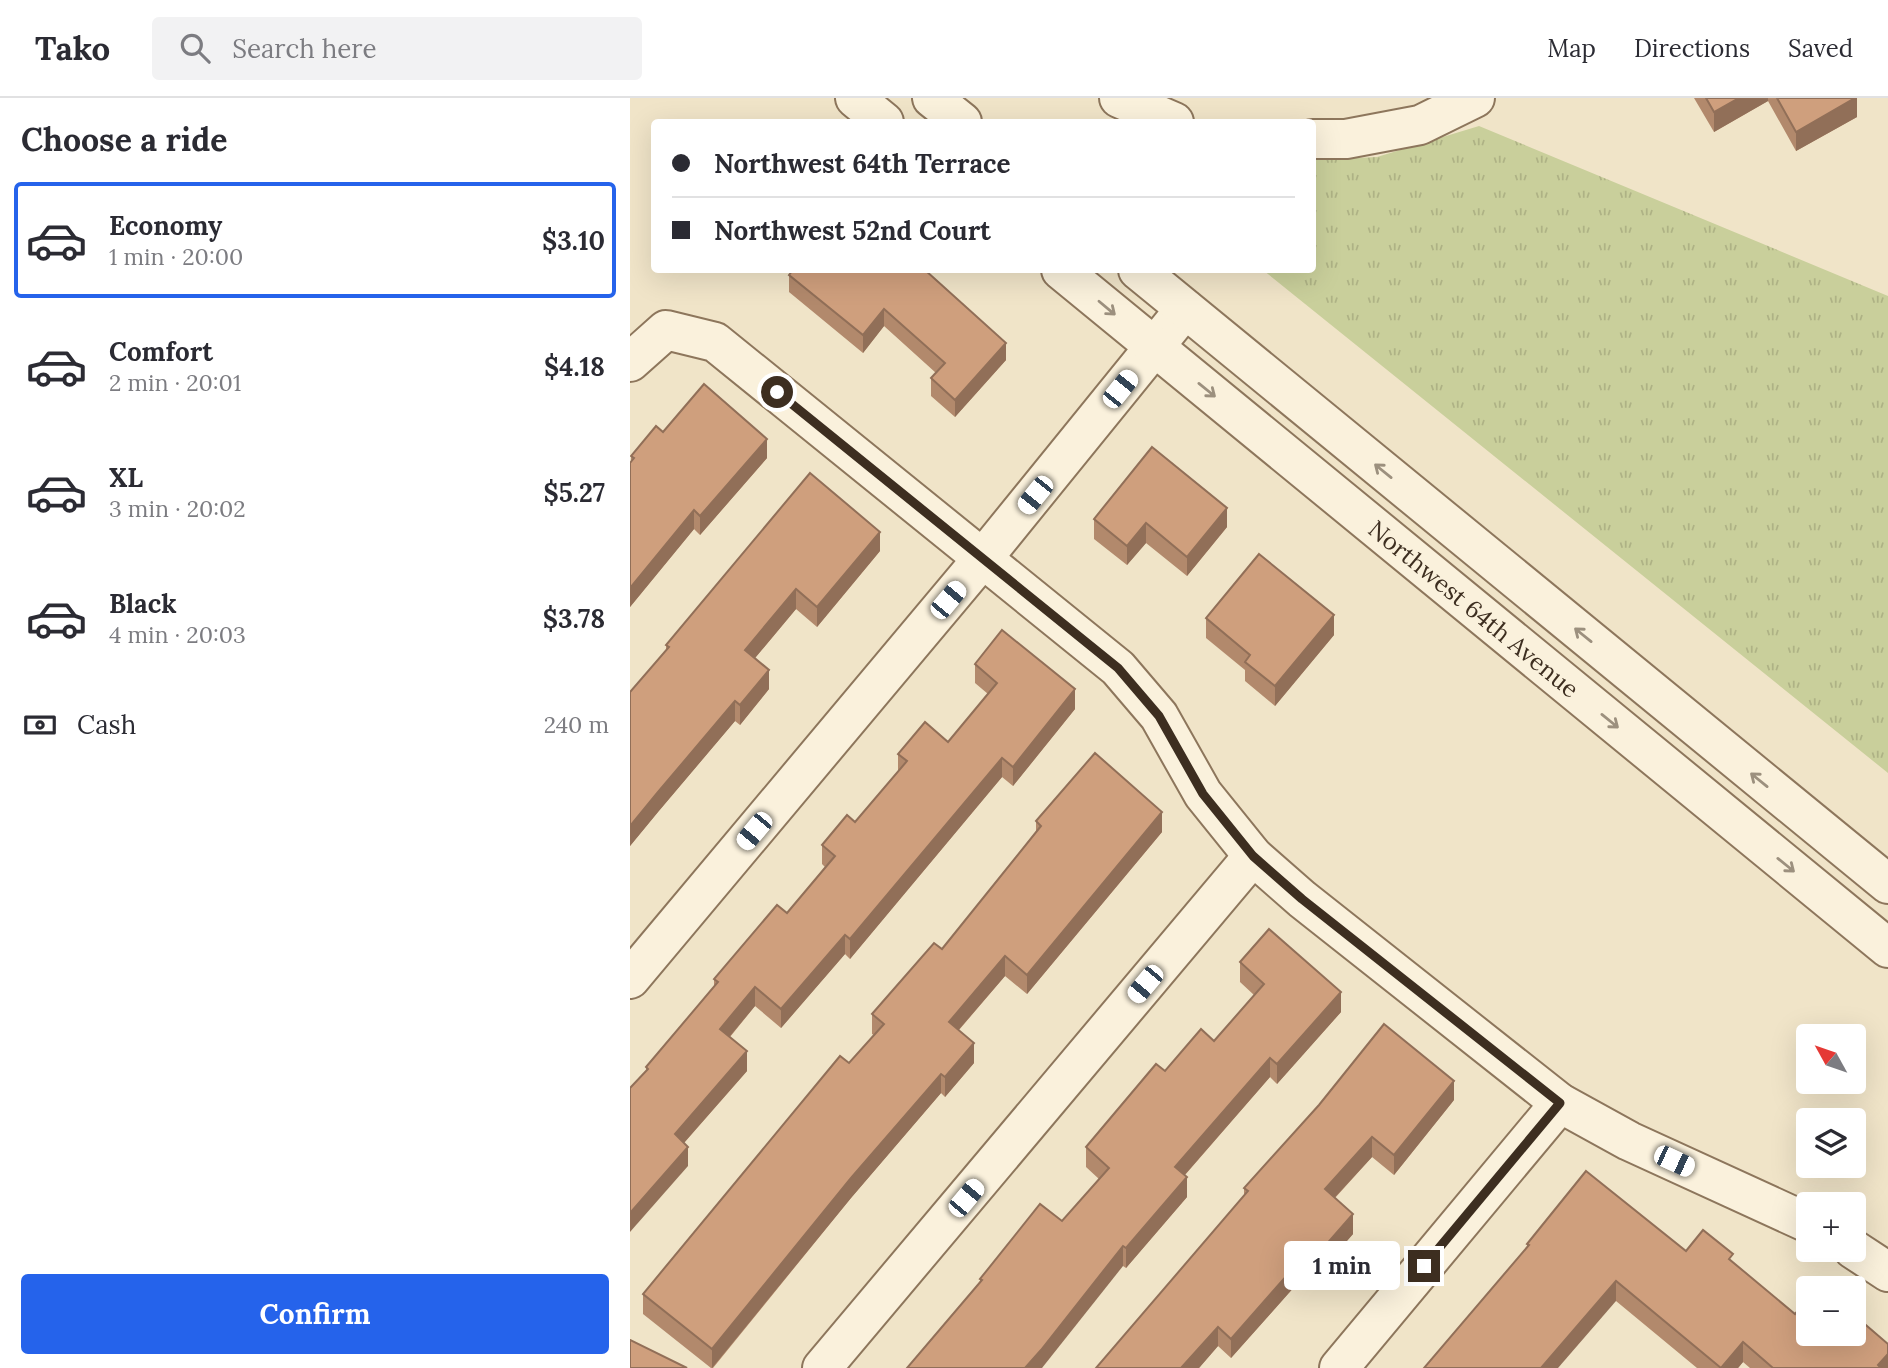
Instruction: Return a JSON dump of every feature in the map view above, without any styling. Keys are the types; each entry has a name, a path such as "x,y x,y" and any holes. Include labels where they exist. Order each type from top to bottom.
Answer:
{"street":[{"path":"855,98 880,119"},
{"path":"932,98 958,119"},
{"path":"1119,98 1167,119"},
{"path":"1316,139 1346,139 1420,125 1475,98"},
{"name":"Northwest 64th Avenue","path":"1065,273 1888,948"},
{"name":"Northwest 64th Avenue","path":"1142,273 1888,884"},
{"path":"630,979 983,558 1185,309"},
{"path":"630,362 666,330 715,342 1118,668 1159,716 1203,794 1253,856 1302,899 1560,1103 1629,1141 1796,1218"},
{"path":"822,1368 1253,856"},
{"path":"1339,1368 1560,1103"},
{"path":"1866,1257 1888,1272"}],"green space":[{"path":"1479,126 1888,296 1888,773 1267,273 1316,273 1316,160 1377,157"}],"building":[{"path":"1706,98 1739,98 1714,112"},
{"path":"1777,98 1855,98 1796,132"},
{"path":"928,273 1006,343 955,400 931,378 945,363 884,309 863,335 789,275"},
{"path":"704,384 767,439 700,516 694,510 630,588 630,463 634,458 631,456 656,426 663,432"},
{"path":"1152,447 1227,508 1187,557 1146,523 1127,546 1094,519"},
{"path":"810,473 880,532 817,607 796,589 745,650 769,670 740,705 735,701 630,826 630,692"},
{"path":"1259,554 1334,615 1275,686 1245,662 1250,655 1206,618"},
{"path":"1002,630 1075,689 1013,767 1002,758 850,939 845,935 781,1009 755,987 720,1029 747,1051 675,1134 688,1147 630,1213 630,1088 718,982 714,979 777,905 787,913 835,856 822,845 847,815 855,822 907,761 898,754 925,722 948,742 997,683 975,664"},
{"path":"1095,753 1162,812 1027,975 1005,956 949,1022 974,1043 945,1077 941,1074 851,1178 712,1349 643,1294 840,1056 849,1063 884,1024 872,1014 934,943 942,949 1041,826 1036,821"},
{"path":"1269,929 1341,992 1277,1064 1270,1058 1175,1167 1187,1177 1126,1248 1123,1246 1025,1368 907,1368 982,1280 980,1279 1040,1204 1062,1221 1109,1168 1086,1147 1156,1064 1165,1071 1201,1029 1214,1041 1264,984 1240,962"},
{"path":"1384,1024 1454,1081 1394,1155 1372,1137 1325,1189 1353,1214 1318,1254 1311,1248 1231,1339 1218,1327 1181,1368 1096,1368 1248,1191 1244,1188 1319,1105"},
{"path":"1586,1171 1686,1251 1703,1230 1733,1254 1729,1259 1796,1313 1796,1346 1866,1346 1866,1325 1888,1344 1888,1354 1878,1365 1881,1368 1773,1368 1743,1342 1721,1368 1616,1281 1541,1368 1424,1368 1529,1245 1527,1244"},
{"path":"630,1340 687,1368 630,1368"}],"route":[{"path":"777,392 1118,668 1159,716 1203,794 1253,856 1302,899 1560,1103 1424,1266"}]}
